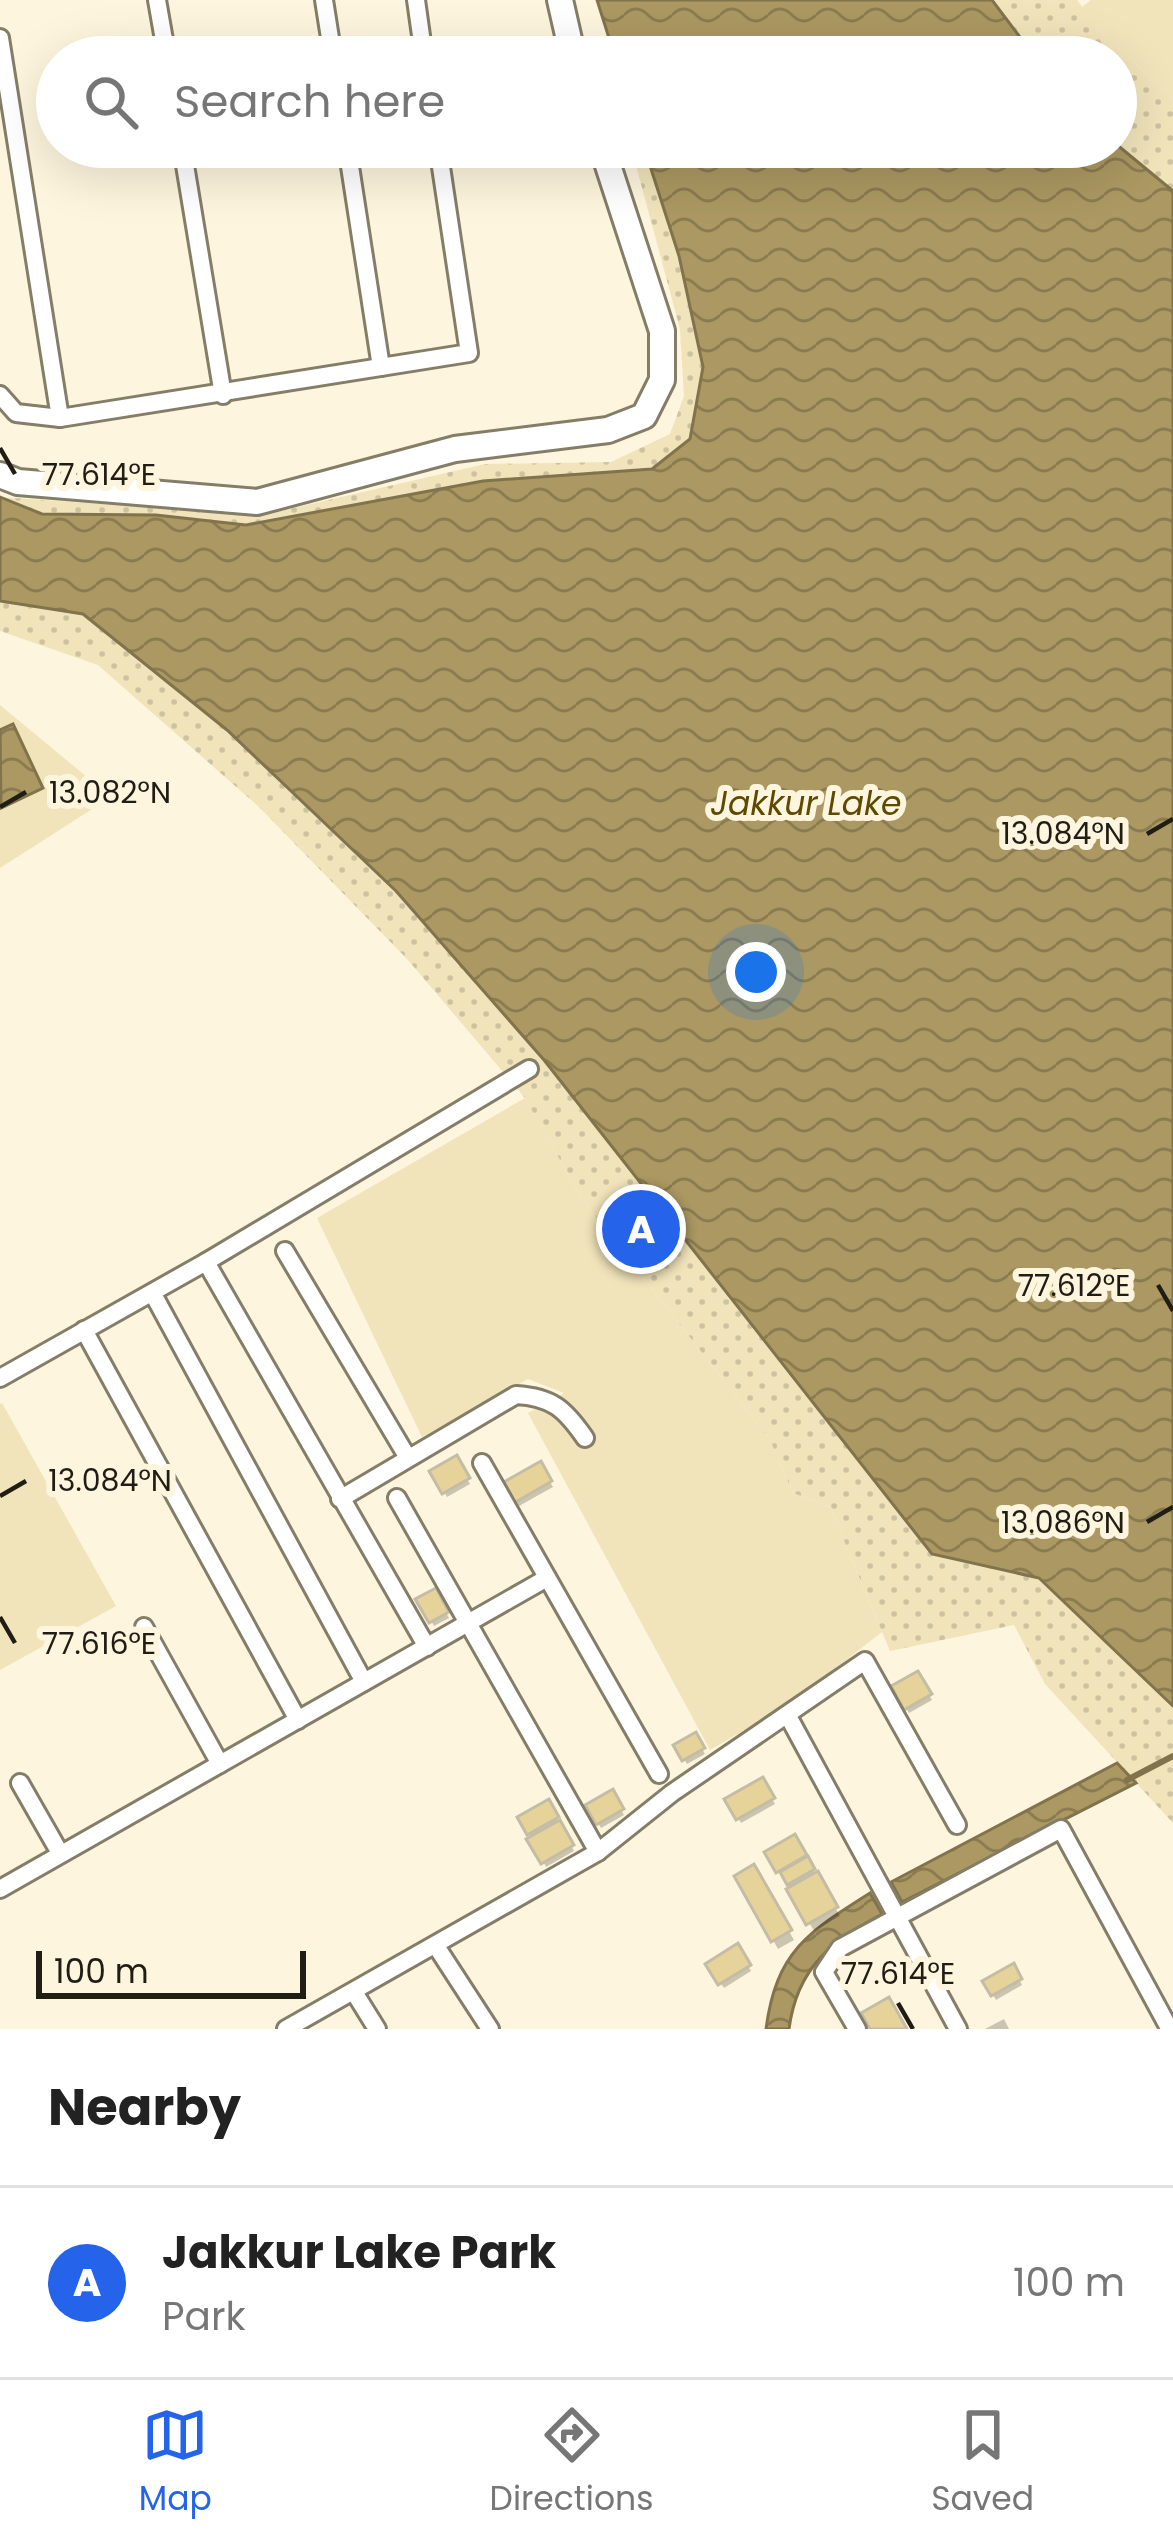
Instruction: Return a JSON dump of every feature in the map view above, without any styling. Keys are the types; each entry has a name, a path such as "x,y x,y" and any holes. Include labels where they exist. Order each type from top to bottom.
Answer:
{"street":[{"path":"157,0 163,36"},
{"path":"324,0 330,36"},
{"path":"416,0 421,36"},
{"path":"560,0 568,36"},
{"path":"0,38 60,418"},
{"path":"185,168 223,395"},
{"path":"350,168 381,367"},
{"path":"0,395 16,413 60,418 469,353 441,168"},
{"path":"0,475 18,482 257,502 455,449 608,430 644,416 662,380 662,331 609,168"},
{"path":"0,1378 153,1294 530,1069"},
{"path":"285,1251 408,1458"},
{"path":"206,1262 427,1647"},
{"path":"153,1294 364,1682"},
{"path":"85,1330 298,1720"},
{"path":"340,1499 516,1395 544,1397 566,1411 585,1438"},
{"path":"482,1463 658,1774"},
{"path":"397,1498 598,1852"},
{"path":"0,1889 548,1578"},
{"path":"144,1627 220,1764"},
{"path":"286,2029 598,1852 672,1793 865,1660 957,1825"},
{"path":"788,1716 958,2029"},
{"path":"20,1784 60,1853"},
{"path":"857,2029 824,1972 840,1948 1061,1829 1169,2028"},
{"path":"436,1946 490,2029"},
{"path":"354,1992 377,2029"}],"shaded area":[{"path":"992,0 1077,0 1105,36 1019,36"},
{"path":"1091,0 1173,0 1173,98 1137,65 1137,36 1105,36 1082,7"},
{"path":"1137,65 1173,98 1173,191 1137,161"},
{"path":"637,168 651,168 679,256 703,367 690,439 652,469 483,481 246,526 155,515 42,514 0,497 263,515 485,464 611,462 670,434 684,396 680,329"},
{"path":"0,601 82,614 227,730 396,891 544,1060 932,1553 1039,1578 1173,1706 1173,1823 1045,1684 1014,1625 890,1651 830,1507 793,1493 770,1440 582,1199 525,1098 408,960 259,807 98,665 0,631"},
{"path":"0,705 111,797 0,868"},
{"path":"525,1098 582,1199 770,1440 793,1493 830,1507 882,1632 791,1703 710,1750 528,1413 564,1393 528,1379 422,1437 317,1218"},
{"path":"0,1404 116,1606 0,1670"}],"water":[{"path":"597,0 992,0 1019,36 608,36"},
{"name":"Jakkur Lake","path":"1137,161 1173,191 1173,1706 1039,1578 932,1554 544,1060 396,891 227,730 83,614 0,601 0,497 42,514 156,515 246,525 483,481 652,469 690,439 703,367 679,256 651,168 1137,168"},
{"path":"13,724 43,788 1,808 0,730"},
{"path":"1117,1763 1136,1783 902,1902 891,1882"},
{"path":"870,1893 882,1914 820,1958 800,1989 789,2029 766,2029 778,1981 798,1947"}],"building":[{"path":"457,1455 470,1478 442,1494 429,1471"},
{"path":"541,1461 552,1481 514,1503 502,1483"},
{"path":"436,1588 449,1612 429,1623 415,1599"},
{"path":"918,1671 932,1694 904,1710 891,1686"},
{"path":"696,1732 705,1748 682,1761 673,1745"},
{"path":"763,1777 775,1798 736,1820 724,1799"},
{"path":"613,1789 624,1809 596,1825 585,1805"},
{"path":"549,1799 559,1817 527,1835 517,1817"},
{"path":"560,1820 574,1845 541,1864 526,1839"},
{"path":"795,1834 807,1855 776,1873 764,1852"},
{"path":"808,1856 815,1869 787,1885 780,1872"},
{"path":"754,1864 792,1930 771,1942 734,1876"},
{"path":"818,1871 838,1907 806,1925 786,1889"},
{"path":"738,1943 751,1965 718,1985 705,1964"},
{"path":"1014,1963 1022,1979 991,1996 982,1981"},
{"path":"889,1997 907,2029 870,2029 861,2013"}],"waterway":[{"path":"1127,1780 1173,1756"}],"place":[{"name":"Jakkur Lake Park","path":"641,1229"}]}
